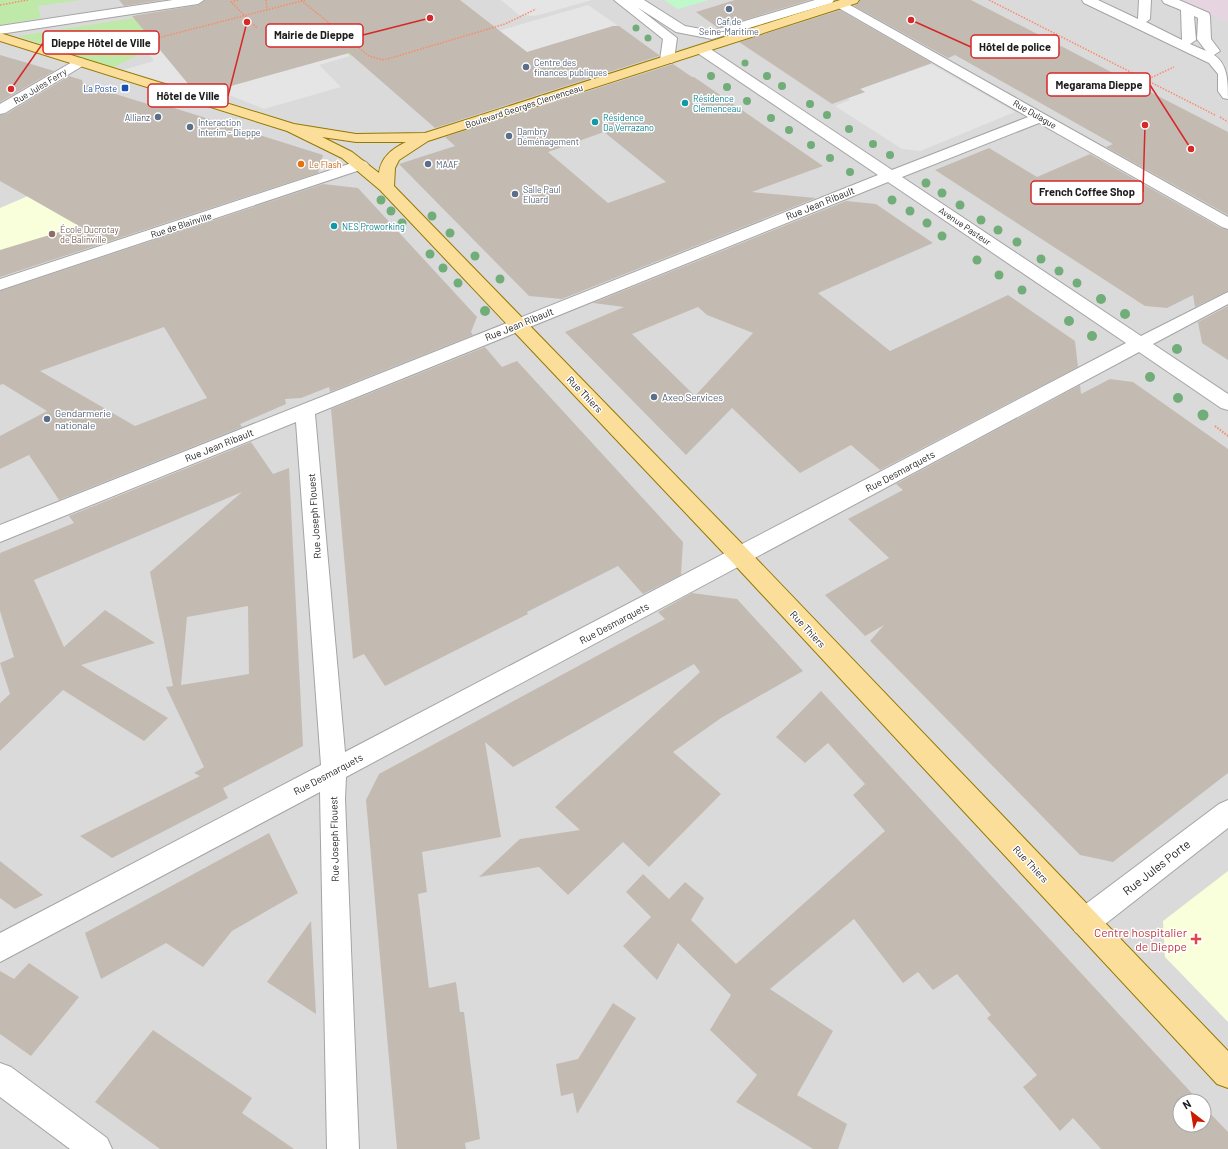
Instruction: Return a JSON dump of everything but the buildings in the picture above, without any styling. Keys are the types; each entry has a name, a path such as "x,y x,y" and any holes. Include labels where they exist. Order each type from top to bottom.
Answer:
{"main road":[{"name":"Boulevard Georges Clemenceau","path":"292,128 356,138 399,139 426,137 701,49 841,1"},
{"path":"0,38 292,128"},
{"name":"Rue Thiers","path":"292,128 330,145 361,165 386,187 740,556 1228,1073"},
{"path":"386,187 386,168 396,153 426,137"}],"street":[{"path":"0,30 198,0"},
{"path":"620,0 670,38 671,43 667,60"},
{"path":"635,0 681,29 712,35 841,1"},
{"path":"1088,0 1214,60 1225,74 1225,91 1228,95"},
{"path":"1104,0 1123,7 1144,19 1166,22 1189,40 1213,51 1228,61"},
{"path":"1144,19 1145,0"},
{"path":"1166,22 1168,0 1204,16 1204,39 1213,51"},
{"name":"Rue Dulague","path":"841,1 1228,224"},
{"path":"1187,9 1189,40"},
{"name":"Avenue Pasteur","path":"701,49 1228,403"},
{"name":"Rue Jules Ferry","path":"0,110 75,61"},
{"name":"Rue Jean Ribault","path":"0,534 865,184 917,167 1040,117"},
{"name":"Rue de Blainville","path":"0,285 361,165"},
{"name":"Rue Desmarquets","path":"0,948 1228,297"},
{"name":"Rue Joseph Flouest","path":"305,410 334,771 332,799 343,1149"},
{"name":"Rue Jules Porte","path":"1085,922 1228,812"},
{"path":"0,1078 96,1149"}],"path":[{"path":"0,5 28,0"},
{"path":"238,0 230,2 257,28"},
{"path":"266,0 267,10"},
{"path":"302,0 369,56 384,60 505,24 536,9"},
{"path":"75,61 305,0"},
{"path":"989,0 1228,122"},
{"path":"1146,80 1170,70"}],"shaded area":[{"path":"0,0 1228,0 1228,1149 0,1149"},
{"path":"501,0 592,0 535,16 519,15"},
{"path":"1178,0 1228,0 1228,22 1207,13"},
{"path":"588,5 617,25 455,74 428,51"},
{"path":"282,15 308,16 350,56 319,65 341,87 264,109 207,86 188,89 123,70 154,61 146,51"},
{"path":"931,64 1015,112 920,151 902,149 835,106 850,100 847,98 865,92 860,89"},
{"name":"École Ducrotay de Balinville","path":"35,193 101,230 0,273 0,208"},
{"name":"Centre hospitalier de Dieppe","path":"1228,871 1228,1022 1165,957 1163,921"}],"green space":[{"path":"0,0 81,0 38,6 41,18 0,25"},
{"path":"250,0 294,0 272,6 276,12 305,8 364,56 350,56 308,16 289,21 282,15 146,51 112,68 18,36"},
{"path":"664,0 709,0 678,9"}],"place":[{"name":"Caf de Seine-Maritime","path":"729,9"},
{"name":"Mairie de Dieppe","path":"430,18"},
{"name":"Hôtel de police","path":"911,20"},
{"name":"Hôtel de Ville","path":"247,22"},
{"name":"Centre des finances publiques","path":"526,67"},
{"name":"La Poste","path":"125,88"},
{"name":"Dieppe Hôtel de Ville","path":"11,89"},
{"name":"Résidence Clemenceau","path":"685,103"},
{"name":"Allianz","path":"158,117"},
{"name":"Résidence Da Verrazano","path":"595,122"},
{"name":"French Coffee Shop","path":"1145,125"},
{"name":"Interaction Interim - Dieppe","path":"190,127"},
{"name":"Dambry Déménagement","path":"509,136"},
{"name":"Megarama Dieppe","path":"1191,149"},
{"name":"Le Flash","path":"301,164"},
{"name":"MAAF","path":"428,164"},
{"name":"Salle Paul Eluard","path":"515,194"},
{"name":"NES Proworking","path":"334,226"},
{"name":"École Ducrotay de Balinville","path":"52,234"},
{"name":"Axeo Services","path":"654,397"},
{"name":"Gendarmerie nationale","path":"47,419"},
{"name":"Centre hospitalier de Dieppe","path":"1196,939"}]}
